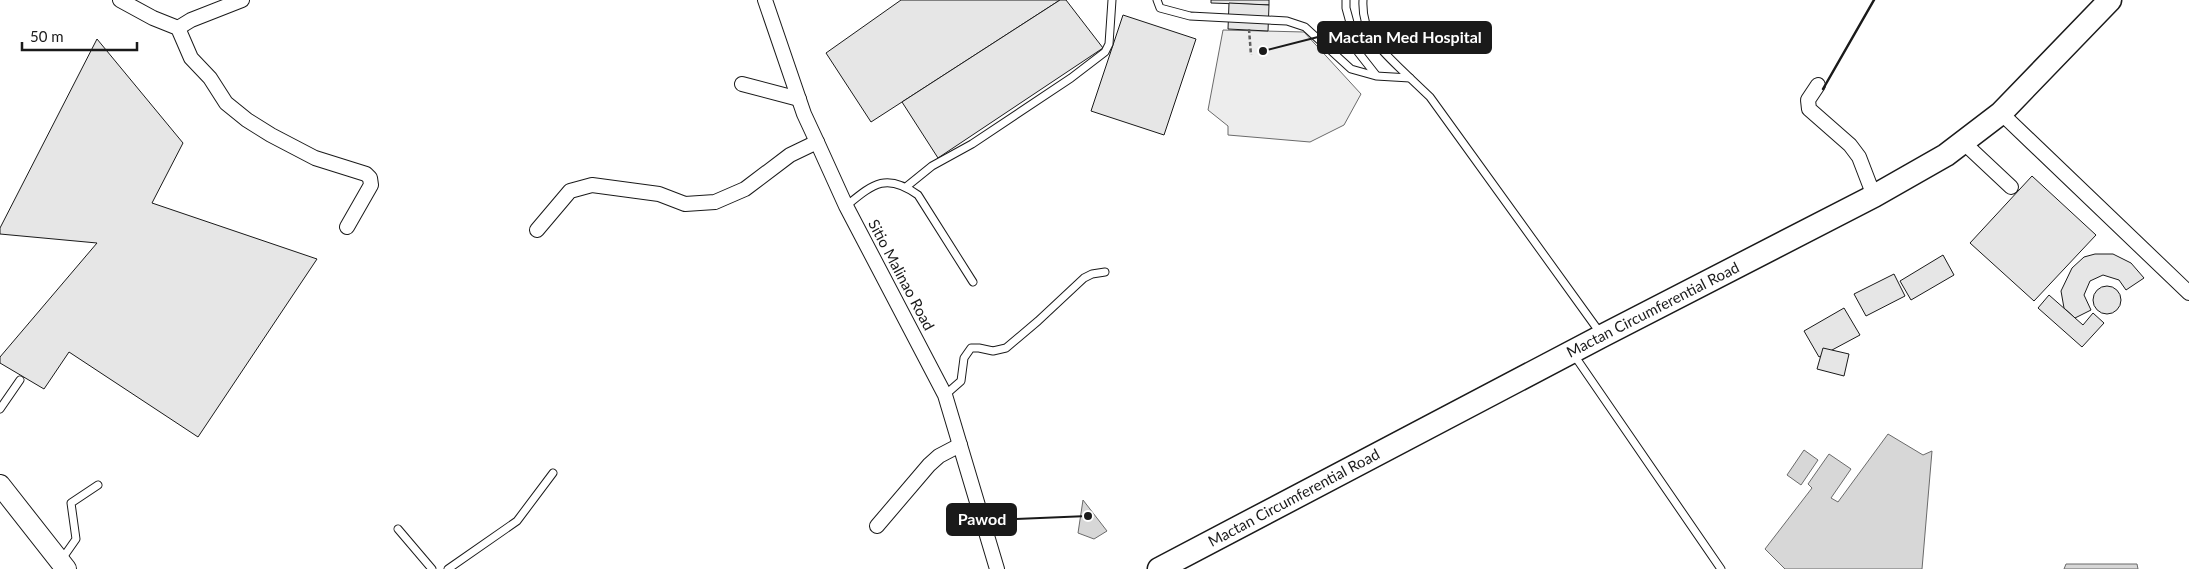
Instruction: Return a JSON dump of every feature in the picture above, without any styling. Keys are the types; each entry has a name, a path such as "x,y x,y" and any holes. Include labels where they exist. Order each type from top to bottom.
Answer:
{"main road":[{"name":"Mactan Circumferential Road","path":"1159,569 1602,336 1874,196 1946,155 2001,113 2110,0"}],"street":[{"path":"120,0 153,18 178,28 191,58 210,78 226,103 240,114 272,135 315,158 366,174 370,178 371,185 347,227"},
{"path":"178,28 191,20 242,0"},
{"name":"Sitio Malinao Road","path":"765,0 799,99 846,206 945,395 997,569"},
{"path":"742,84 799,99"},
{"path":"1818,85 1808,100 1809,109 1850,145 1859,156 1874,196"},
{"path":"2001,113 2189,293"},
{"path":"536,230 570,191 592,185 659,194 685,204 715,202 745,189 790,155 817,142"},
{"path":"1963,142 2011,187"},
{"path":"877,526 929,465 939,456 960,445"},
{"path":"0,485 63,565"}],"lane":[{"path":"906,187 932,166 972,144 1071,78 1105,52 1109,44 1112,0"},
{"path":"1157,0 1160,8 1190,16 1287,21 1305,27 1351,68 1376,76 1410,78"},
{"path":"1346,0 1346,8 1358,52 1376,76"},
{"path":"1363,0 1362,13 1372,40 1430,97 1602,336"},
{"path":"846,206 870,187 881,182 893,182 906,187 918,195 973,282"},
{"path":"945,395 961,381 964,358 971,348 993,351 1006,348 1038,322 1084,278 1092,274 1105,272"},
{"path":"1572,352 1721,569"},
{"path":"0,409 20,380"},
{"path":"448,569 517,521 553,473"},
{"path":"63,565 76,540 71,503 98,484"},
{"path":"398,529 432,569"}],"path":[{"path":"1249,31 1252,55"}],"shaded area":[{"path":"1223,30 1304,32 1361,94 1344,125 1310,142 1228,135 1228,126 1208,110"},
{"path":"1888,434 1923,455 1932,451 1922,569 1785,569 1765,549 1812,488 1808,484 1829,454 1851,469 1831,498 1838,502"},
{"path":"1804,450 1818,460 1801,485 1787,475"},
{"path":"1083,500 1107,531 1094,539 1078,533"},
{"path":"2066,564 2137,564 2138,569 2064,569"}],"building":[{"path":"901,0 1060,0 871,122 826,53"},
{"path":"1060,0 1066,0 1103,48 938,158 902,102"},
{"path":"1211,0 1269,0 1269,5 1211,3"},
{"path":"1229,3 1269,5 1268,31 1228,29"},
{"path":"1123,15 1196,39 1164,135 1091,111"},
{"path":"97,39 183,143 152,203 317,259 198,437 69,352 44,389 0,363 0,357 97,243 0,234 0,228"},
{"path":"2032,176 2096,235 2034,301 1970,243"},
{"path":"2095,254 2113,254 2131,263 2144,278 2126,290 2119,280 2103,275 2090,281 2084,295 2091,310 2075,318 2064,308 2061,291 2072,268 2084,257"},
{"path":"1943,255 1954,275 1911,300 1900,281"},
{"path":"1894,274 1905,296 1866,316 1854,294"},
{"path":"2107,286 2117,290 2121,300 2117,310 2107,314 2097,310 2093,300 2097,290"},
{"path":"2049,295 2083,325 2093,313 2104,323 2082,347 2038,308"},
{"path":"1844,308 1860,335 1819,357 1804,331"},
{"path":"1823,348 1849,354 1844,376 1817,369"}],"wall":[{"path":"1823,89 1874,0"}],"place":[{"name":"Mactan Med Hospital","path":"1263,51"},
{"name":"Pawod","path":"1088,516"}]}
